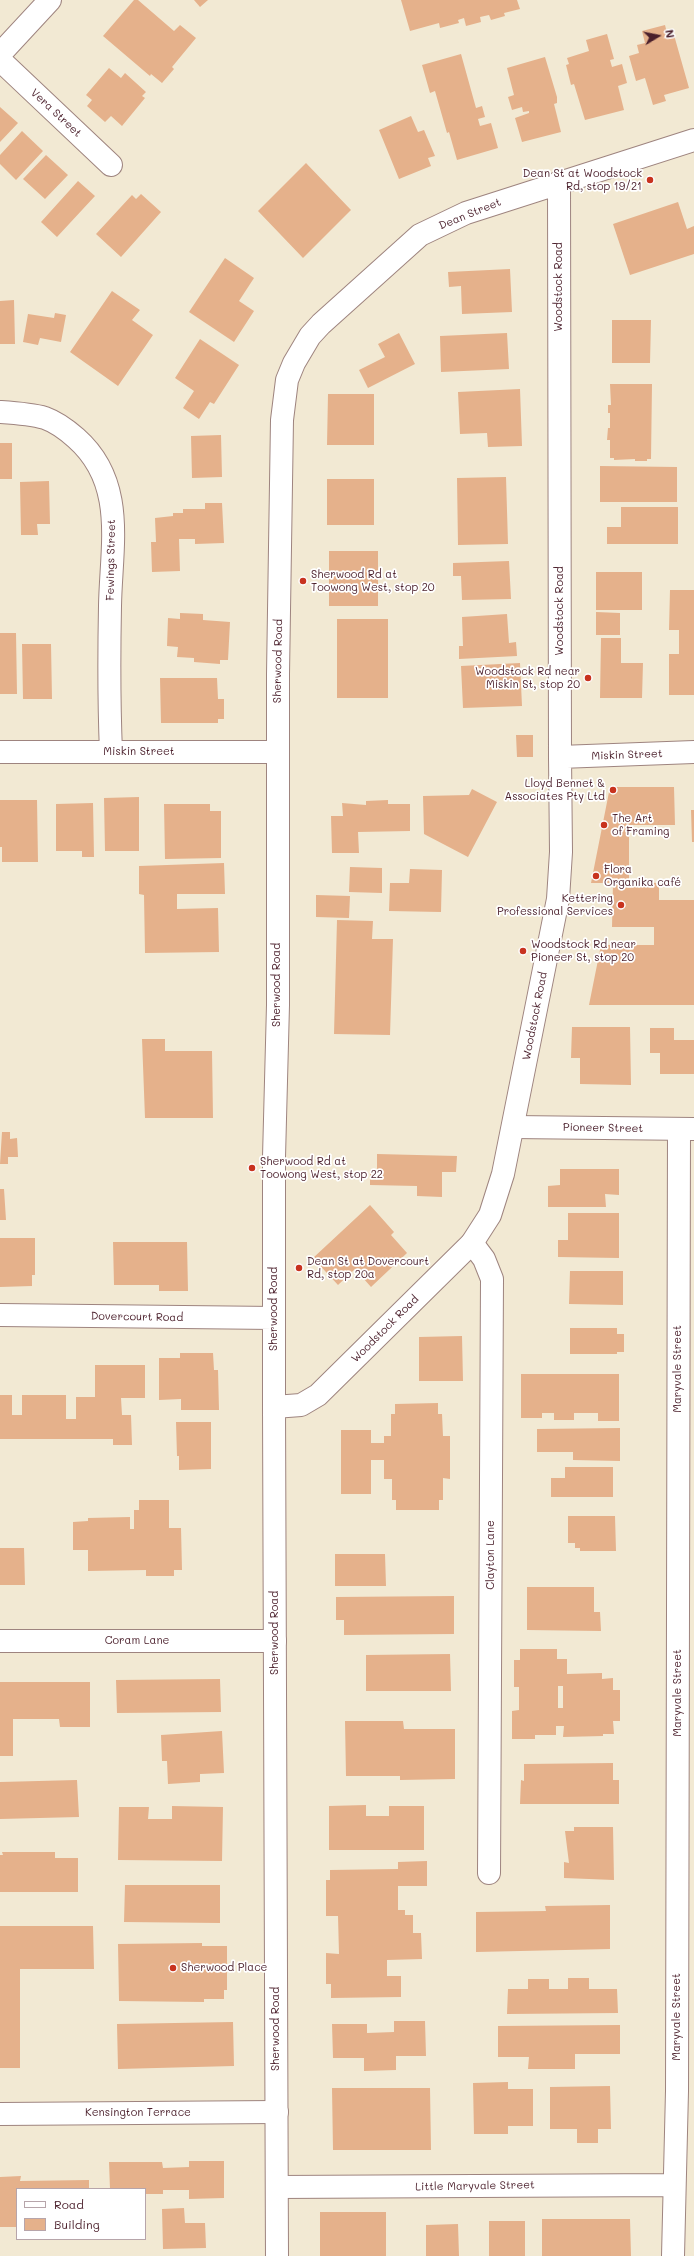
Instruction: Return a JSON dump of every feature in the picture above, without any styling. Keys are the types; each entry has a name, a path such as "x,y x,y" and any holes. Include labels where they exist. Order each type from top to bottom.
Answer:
{"street":[{"path":"0,54 50,0"},
{"name":"Vera Street","path":"0,60 111,165"},
{"name":"Dean Street","path":"294,364 310,336 321,324 420,235 466,213 694,140"},
{"name":"Woodstock Road","path":"274,1407 300,1405 313,1400 472,1243 490,1215 497,1197 558,899 561,852 559,182"},
{"name":"Sherwood Road","path":"277,2256 274,1318 278,752 282,420 288,380 294,364"},
{"name":"Fewings Street","path":"0,412 46,418 66,429 88,449 104,474 110,495 113,525 110,605 112,752"},
{"name":"Miskin Street","path":"0,752 278,752"},
{"name":"Miskin Street","path":"560,757 694,752"},
{"name":"Pioneer Street","path":"512,1127 686,1129"},
{"name":"Maryvale Street","path":"673,2256 674,2185 685,2091 686,1129"},
{"name":"Clayton Lane","path":"472,1243 484,1259 492,1279 489,1873"},
{"name":"Dovercourt Road","path":"0,1315 274,1318"},
{"name":"Coram Lane","path":"0,1642 275,1641"},
{"name":"Kensington Terrace","path":"0,2114 276,2112"},
{"name":"Little Maryvale Street","path":"277,2187 674,2185"}],"building":[{"path":"134,0 138,0 174,31 180,25 196,38 172,67 174,69 162,83 151,74 150,76 103,36"},
{"path":"194,0 208,0 200,7"},
{"path":"401,0 517,0 520,9 504,13 505,16 491,20 489,15 480,17 481,22 466,26 464,18 458,20 459,23 440,28 439,23 410,31"},
{"path":"665,25 668,37 674,35 689,88 664,95 666,101 653,105 645,78 636,81 629,56 639,53 637,45 645,43 642,31"},
{"path":"607,34 614,59 610,60 612,67 622,64 627,83 618,86 624,110 585,120 574,84 571,85 566,65 569,64 567,58 589,51 586,40"},
{"path":"461,54 476,108 482,106 485,117 478,119 480,126 491,123 498,148 457,160 449,132 447,133 435,91 430,93 422,65"},
{"path":"545,57 557,97 557,103 554,104 561,132 522,142 515,118 529,113 529,111 523,112 522,107 512,110 508,97 514,95 507,68"},
{"path":"109,68 121,78 125,73 146,92 142,96 145,98 122,126 111,116 105,122 87,106 92,100 86,95"},
{"path":"0,107 18,123 0,142"},
{"path":"411,116 418,132 424,130 435,156 428,158 431,166 399,179 379,130"},
{"path":"22,131 43,151 16,180 0,164 0,155"},
{"path":"46,155 68,175 45,199 23,179"},
{"path":"306,163 351,210 303,258 258,211"},
{"path":"78,181 95,196 57,237 41,222"},
{"path":"141,194 161,212 121,257 96,234 132,195 136,199"},
{"path":"678,202 687,229 694,226 694,254 630,275 613,224"},
{"path":"225,258 254,278 239,301 254,311 234,342 189,312"},
{"path":"510,269 512,312 462,314 461,286 449,287 448,272"},
{"path":"112,291 140,310 132,320 153,335 118,386 70,352"},
{"path":"14,300 15,344 0,344 0,301"},
{"path":"55,313 66,315 61,342 40,338 38,345 23,342 28,314 54,318"},
{"path":"612,320 651,320 650,363 612,363"},
{"path":"399,333 415,364 368,388 359,370 385,357 378,344"},
{"path":"507,333 509,369 441,372 440,336"},
{"path":"200,339 239,365 214,404 210,402 199,419 183,408 194,391 175,378"},
{"path":"610,384 652,384 651,459 647,459 647,461 635,461 635,459 614,460 614,458 610,458 610,440 607,440 608,428 610,428 610,413 608,413 608,405 611,405"},
{"path":"520,389 522,446 488,447 487,433 460,434 458,392"},
{"path":"328,394 374,394 374,445 327,445"},
{"path":"221,435 222,477 192,478 191,436"},
{"path":"0,443 12,443 12,479 0,479"},
{"path":"600,466 677,467 677,502 600,502"},
{"path":"506,477 508,544 458,545 457,478"},
{"path":"327,479 374,479 374,525 327,525"},
{"path":"49,481 50,524 37,524 38,535 21,535 20,482"},
{"path":"205,503 222,503 224,543 195,544 195,539 179,539 180,571 152,572 151,542 156,542 155,518 173,516 173,513 183,513 183,509 205,509"},
{"path":"621,507 678,507 678,544 607,544 607,527 621,527"},
{"path":"329,551 378,551 378,606 329,606"},
{"path":"509,561 511,599 462,600 461,576 453,576 453,563"},
{"path":"596,572 642,572 642,610 596,610"},
{"path":"670,590 694,590 694,695 669,695 669,654 679,654 679,630 669,630"},
{"path":"596,612 620,613 620,635 596,635"},
{"path":"180,613 203,614 203,620 230,622 228,660 220,660 220,664 194,662 194,658 177,657 178,647 167,646 168,618 180,619"},
{"path":"507,614 509,643 516,642 517,656 459,659 459,646 463,646 462,617"},
{"path":"337,619 388,619 388,698 337,698"},
{"path":"0,633 16,633 17,694 0,694"},
{"path":"601,638 621,638 621,663 643,663 642,698 600,698"},
{"path":"22,644 51,644 52,699 23,699"},
{"path":"520,663 522,706 463,708 461,666"},
{"path":"160,678 217,678 218,699 224,699 224,719 218,719 218,723 161,723"},
{"path":"516,735 533,735 533,757 517,757"},
{"path":"610,787 674,787 675,825 629,825 629,882 659,883 659,900 694,900 694,1005 589,1005 601,945 654,945 654,927 612,927 613,883 591,883"},
{"path":"472,789 497,802 468,857 424,834 423,796 469,795"},
{"path":"139,797 139,851 105,851 104,798"},
{"path":"0,800 37,800 38,862 2,862 2,847 0,847"},
{"path":"388,800 388,804 410,804 410,831 358,832 359,853 332,853 331,816 343,816 342,803 366,805 366,801"},
{"path":"93,803 94,857 82,857 82,851 56,851 56,804"},
{"path":"164,804 210,804 210,811 221,811 221,858 165,859"},
{"path":"691,810 694,810 694,842 692,842"},
{"path":"224,863 225,894 177,894 177,909 218,908 219,952 145,953 144,895 139,894 139,866"},
{"path":"350,867 382,868 382,893 349,892"},
{"path":"410,869 442,870 441,912 389,911 390,883 409,883"},
{"path":"316,895 350,896 349,918 316,917"},
{"path":"337,920 373,921 372,939 393,939 390,1035 334,1034"},
{"path":"572,1027 630,1027 631,1085 580,1084 580,1058 571,1058"},
{"path":"650,1028 674,1028 674,1040 694,1040 694,1074 660,1074 660,1053 650,1053"},
{"path":"142,1039 165,1039 165,1051 212,1051 213,1118 145,1118"},
{"path":"2,1132 10,1132 10,1139 17,1138 18,1157 8,1157 8,1164 0,1164"},
{"path":"377,1154 457,1156 456,1172 442,1172 442,1197 417,1196 417,1186 370,1185 370,1170 377,1171"},
{"path":"560,1169 619,1169 619,1195 605,1194 606,1207 548,1207 548,1186 560,1185"},
{"path":"0,1189 4,1189 6,1220 0,1220"},
{"path":"370,1205 394,1232 391,1235 407,1253 371,1287 355,1269 338,1285 313,1258"},
{"path":"568,1213 619,1213 619,1258 558,1257 558,1240 568,1240"},
{"path":"0,1238 35,1238 35,1275 32,1275 32,1286 0,1287"},
{"path":"113,1242 187,1242 188,1291 159,1291 159,1285 114,1285"},
{"path":"570,1271 623,1271 623,1305 569,1304"},
{"path":"570,1328 617,1328 617,1334 624,1334 624,1352 617,1352 617,1354 570,1354"},
{"path":"462,1336 463,1381 419,1381 419,1337"},
{"path":"180,1353 213,1353 214,1370 218,1370 219,1410 181,1410 181,1399 159,1400 159,1358 180,1358"},
{"path":"95,1365 145,1365 145,1398 121,1398 122,1415 131,1415 132,1445 113,1445 113,1439 0,1439 0,1395 12,1395 12,1415 22,1415 22,1395 66,1395 66,1419 76,1419 76,1397 95,1397"},
{"path":"521,1374 619,1374 619,1421 598,1421 598,1413 574,1413 574,1420 554,1420 554,1413 542,1413 542,1418 521,1418"},
{"path":"438,1403 438,1414 442,1414 443,1436 450,1436 450,1479 443,1478 443,1500 439,1500 439,1510 396,1510 396,1500 392,1500 392,1479 384,1479 384,1460 371,1460 371,1494 341,1494 341,1430 371,1430 371,1443 384,1443 384,1436 391,1436 391,1414 395,1414 395,1404"},
{"path":"176,1422 211,1422 211,1469 179,1470"},
{"path":"620,1428 620,1461 573,1460 573,1452 537,1452 537,1429"},
{"path":"565,1467 613,1467 613,1497 551,1497 551,1478 565,1478"},
{"path":"139,1500 169,1500 169,1528 181,1528 182,1570 174,1570 174,1576 146,1576 146,1570 88,1571 88,1550 73,1550 73,1522 88,1521 88,1518 130,1517 130,1529 134,1529 134,1510 139,1510"},
{"path":"568,1516 615,1516 616,1551 580,1551 580,1548 575,1548 575,1543 568,1543"},
{"path":"0,1548 24,1548 25,1585 0,1585"},
{"path":"335,1554 385,1554 386,1586 335,1586"},
{"path":"527,1587 594,1587 594,1612 600,1612 601,1631 527,1630"},
{"path":"454,1596 454,1634 344,1635 344,1620 336,1620 336,1597"},
{"path":"520,1649 557,1649 557,1659 567,1659 567,1674 602,1673 602,1679 613,1678 613,1690 620,1690 620,1721 613,1721 614,1734 603,1734 603,1736 563,1737 564,1726 556,1726 556,1735 535,1735 535,1739 512,1739 512,1711 519,1710 519,1687 514,1687 514,1660 520,1660","holes":["558,1686 563,1686 563,1708 558,1708"]},
{"path":"450,1654 451,1691 366,1691 366,1655"},
{"path":"220,1679 221,1712 117,1713 116,1680"},
{"path":"0,1682 90,1682 90,1727 60,1727 59,1719 13,1719 13,1756 0,1756"},
{"path":"345,1721 403,1721 404,1729 455,1729 455,1779 400,1780 400,1776 346,1776"},
{"path":"222,1731 224,1773 200,1774 200,1782 168,1784 167,1761 162,1761 161,1735"},
{"path":"613,1763 613,1780 619,1780 619,1804 520,1804 521,1780 524,1781 524,1764"},
{"path":"77,1780 79,1817 0,1819 0,1782"},
{"path":"366,1805 366,1816 389,1816 389,1806 424,1806 424,1850 329,1850 329,1806"},
{"path":"172,1806 223,1807 222,1861 118,1860 119,1807 149,1807 148,1819 172,1819"},
{"path":"574,1827 613,1827 614,1880 564,1878 564,1862 569,1863 565,1831 574,1831"},
{"path":"2,1852 55,1852 55,1858 78,1858 78,1892 0,1892 0,1855 3,1855"},
{"path":"427,1861 427,1886 398,1886 398,1910 405,1910 405,1915 413,1915 413,1933 421,1933 422,1959 387,1960 387,1976 401,1976 401,1997 331,1998 331,1984 326,1984 326,1953 339,1954 338,1916 326,1916 326,1880 330,1880 330,1870 398,1869 398,1862"},
{"path":"125,1885 220,1885 220,1923 124,1922"},
{"path":"610,1905 610,1949 476,1952 476,1912 546,1911 545,1906"},
{"path":"0,1926 93,1926 94,1969 20,1969 20,2068 0,2068"},
{"name":"Sherwood Place","path":"202,1943 202,1946 227,1946 227,1990 224,1990 224,1999 204,1999 204,2002 119,2001 118,1944"},
{"path":"568,1978 589,1978 589,1989 617,1989 618,2013 507,2014 508,1989 528,1989 528,1979 549,1979 549,1989 568,1989"},
{"path":"394,2021 425,2021 426,2056 396,2056 396,2070 364,2071 364,2058 333,2058 332,2024 367,2024 367,2033 394,2032"},
{"path":"233,2022 234,2066 118,2069 117,2024"},
{"path":"620,2025 620,2054 575,2054 575,2069 528,2069 529,2057 498,2057 498,2026"},
{"path":"508,2082 508,2089 533,2089 533,2126 508,2126 508,2134 474,2134 473,2083"},
{"path":"610,2086 611,2129 598,2129 598,2143 577,2143 577,2129 550,2129 550,2087"},
{"path":"332,2088 430,2088 431,2150 333,2150"},
{"path":"189,2161 224,2161 224,2198 189,2199 189,2190 163,2190 163,2194 146,2194 146,2188 110,2188 109,2162 162,2162 163,2168 189,2167"},
{"path":"21,2176 20,2181 89,2180 89,2188 16,2188 16,2227 0,2227 0,2177"},
{"path":"184,2208 185,2223 205,2223 206,2248 163,2249 162,2209"},
{"path":"320,2212 386,2212 386,2256 320,2256"},
{"path":"542,2219 630,2219 631,2256 542,2256"},
{"path":"489,2221 525,2221 525,2256 489,2256"},
{"path":"458,2224 459,2256 426,2256 426,2225"}],"place":[{"name":"Dean St at Woodstock Rd, stop 19/21","path":"650,180"},
{"name":"Sherwood Rd at Toowong West, stop 20","path":"303,581"},
{"name":"Woodstock Rd near Miskin St, stop 20","path":"588,678"},
{"name":"Lloyd Bennet & Associates Pty Ltd","path":"613,790"},
{"name":"The Art of Framing","path":"604,825"},
{"name":"Flora Organika café","path":"596,876"},
{"name":"Kettering Professional Services","path":"621,905"},
{"name":"Woodstock Rd near Pioneer St, stop 20","path":"523,951"},
{"name":"Sherwood Rd at Toowong West, stop 22","path":"252,1168"},
{"name":"Dean St at Dovercourt Rd, stop 20a","path":"299,1268"},
{"name":"Sherwood Place","path":"173,1968"}]}
